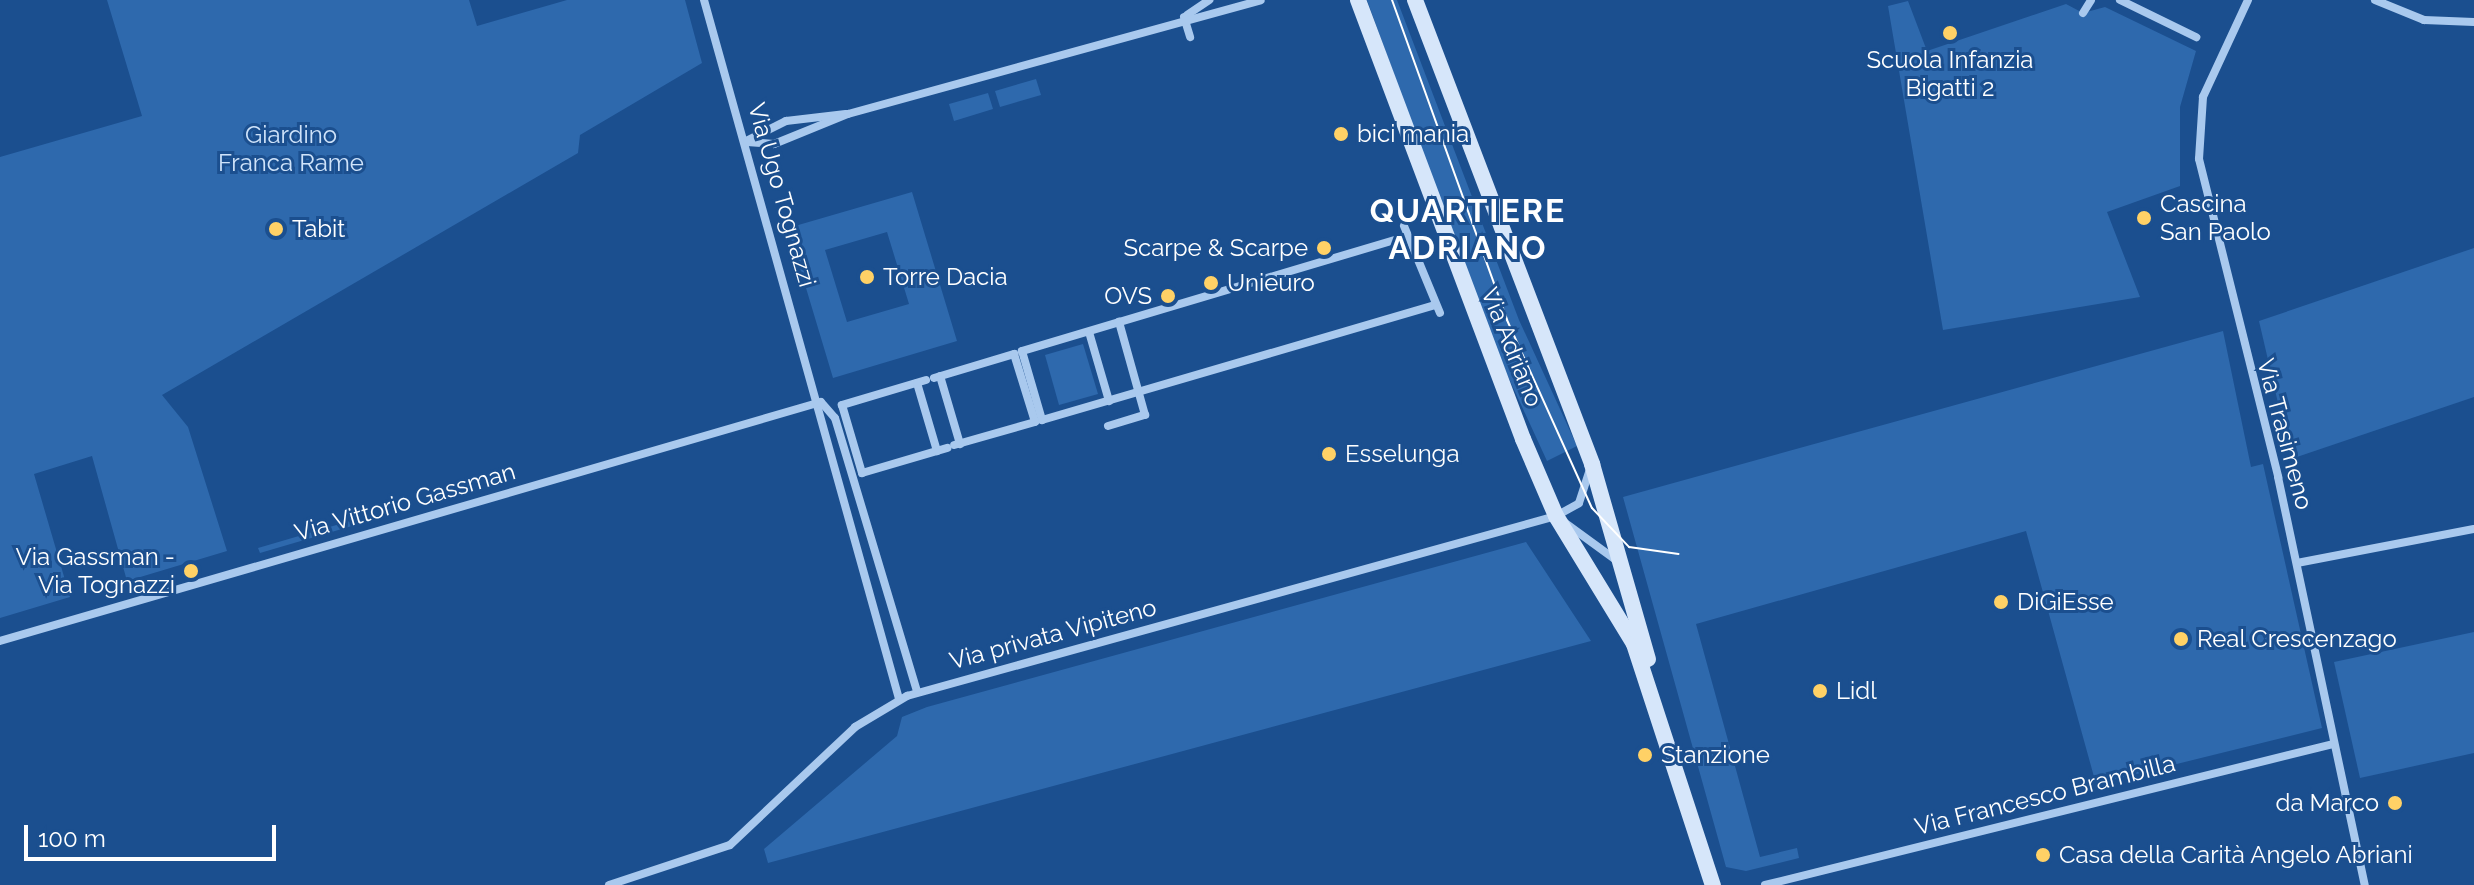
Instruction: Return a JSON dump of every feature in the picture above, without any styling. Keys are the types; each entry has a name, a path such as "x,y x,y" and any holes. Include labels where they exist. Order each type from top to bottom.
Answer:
{"street":[{"name":"Via Ugo Tognazzi","path":"704,0 821,402 821,431 899,699"},
{"path":"1184,17 1209,0"},
{"path":"746,141 774,144 848,114 1184,17 1261,0"},
{"name":"Via Adriano","path":"1358,0 1451,257 1556,516 1634,644 1713,885"},
{"name":"Via Adriano","path":"1415,0 1592,464 1625,568 1653,697"},
{"path":"2083,13 2091,0"},
{"path":"2120,0 2196,37"},
{"name":"Via Trasimeno","path":"2248,0 2205,89 2198,152 2297,563 2365,885"},
{"path":"2375,0 2424,20 2474,22"},
{"path":"1184,17 1190,37"},
{"path":"746,141 786,121 848,114"},
{"path":"1406,231 1438,309 1042,420 1022,351 1119,322 1406,231"},
{"path":"1108,426 1145,415 1119,322"},
{"path":"1089,332 1109,401"},
{"path":"1014,354 1035,422 862,473 842,405 929,379 1014,354"},
{"path":"929,379 949,447"},
{"path":"929,379 949,447"},
{"name":"Via Ugo Tognazzi","path":"821,402 835,418 917,692"},
{"name":"Via Vittorio Gassman","path":"0,641 821,402"},
{"path":"1556,516 1579,503 1592,464"},
{"path":"1556,516 1579,526 1625,568"},
{"name":"Via privata Vipiteno","path":"609,885 730,845 855,727 899,699 1556,516"},
{"path":"2297,563 2474,529"},
{"name":"Via Francesco Brambilla","path":"1765,885 2333,744"}],"green space":[{"name":"Giardino Franca Rame","path":"107,0 469,0 477,26 567,0 685,0 702,63 580,135 578,153 162,395 188,427 227,551 127,581 92,456 34,474 70,597 0,618 0,157 142,116"},
{"path":"1367,0 1397,0 1519,320 1577,446 1547,461 1488,333"},
{"path":"1908,1 1927,51 2066,4 2083,13 2105,7 2196,51 2180,107 2180,186 2107,212 2140,297 1943,330 1888,6"},
{"path":"1036,79 1041,95 1000,107 995,91"},
{"path":"988,93 993,109 954,121 949,104"},
{"path":"912,192 957,341 833,378 788,228","holes":["887,232 909,304 847,322 825,250"]},
{"path":"2474,248 2474,397 2291,459 2259,321"},
{"path":"2223,331 2251,467 2263,464 2322,728 2096,784 2026,531 1696,624 1760,857 1797,848 1799,858 1746,871 1726,867 1623,497"},
{"path":"1083,344 1098,394 1059,405 1045,355"},
{"path":"367,516 369,521 260,553 258,548"},
{"path":"1526,542 1591,641 768,863 764,849 897,736 902,717 927,707"},
{"path":"2474,632 2474,753 2360,778 2334,662"}],"tram line":[{"path":"1392,0 1507,320 1592,508 1629,547 1679,554"}],"place":[{"name":"Scuola Infanzia Bigatti 2","path":"1950,33"},
{"name":"bici mania","path":"1341,134"},
{"name":"Cascina San Paolo","path":"2144,218"},
{"name":"Tabit","path":"276,229"},
{"name":"Scarpe & Scarpe","path":"1324,248"},
{"name":"Torre Dacia","path":"867,277"},
{"name":"Unieuro","path":"1211,283"},
{"name":"OVS","path":"1168,296"},
{"name":"Esselunga","path":"1329,454"},
{"name":"Via Gassman - Via Tognazzi","path":"191,571"},
{"name":"DiGiEsse","path":"2001,602"},
{"name":"Real Crescenzago","path":"2181,639"},
{"name":"Lidl","path":"1820,691"},
{"name":"Stanzione","path":"1645,755"},
{"name":"da Marco","path":"2395,803"},
{"name":"Casa della Carità Angelo Abriani","path":"2043,855"}],"district":[{"name":"QUARTIERE ADRIANO","path":"1468,230"}]}
